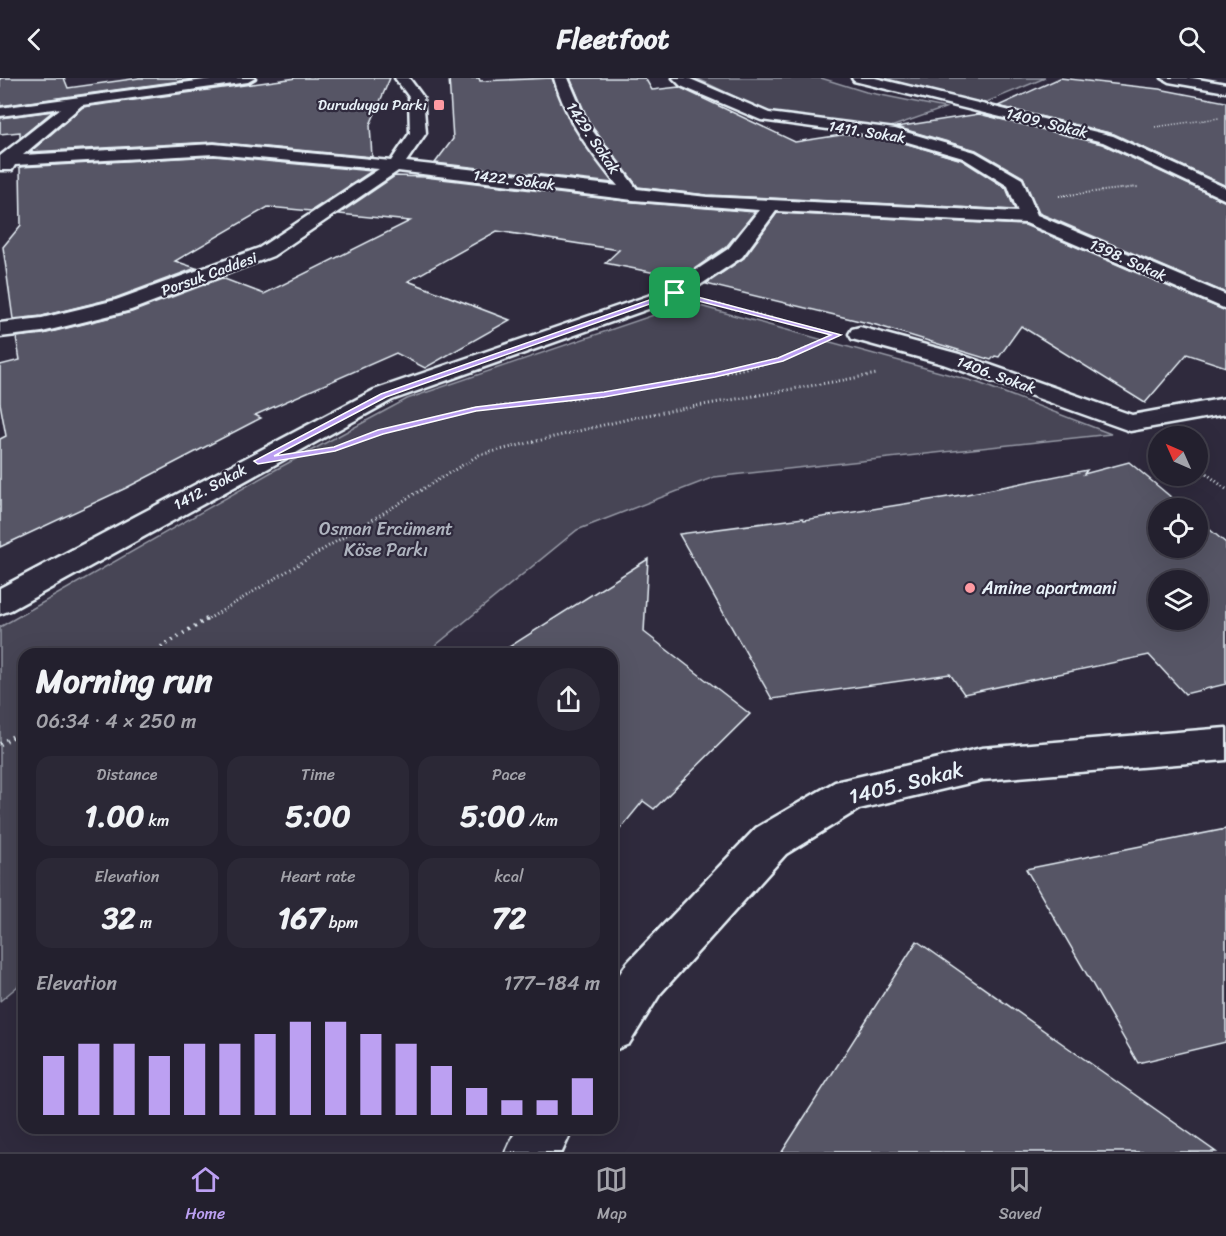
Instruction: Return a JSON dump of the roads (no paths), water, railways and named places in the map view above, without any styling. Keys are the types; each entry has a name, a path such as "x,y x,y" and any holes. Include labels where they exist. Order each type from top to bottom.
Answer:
{"street":[{"path":"0,112 248,78"},
{"path":"395,166 418,133 416,97 402,78"},
{"name":"1429. Sokak","path":"561,78 566,98 602,155 633,195"},
{"name":"1411. Sokak","path":"680,78 686,83 766,117 895,134 969,156 1016,183 1026,209"},
{"name":"1409. Sokak","path":"859,78 1100,136 1226,195"},
{"path":"1169,78 1226,88"},
{"path":"0,179 4,160 77,102 92,86"},
{"name":"1422. Sokak","path":"4,160 214,149 395,166 633,195 770,207 1026,209"},
{"name":"Porsuk Caddesi","path":"0,330 42,325 123,305 266,252 395,166"},
{"name":"1412. Sokak","path":"0,602 383,395 675,293 735,253 770,207"},
{"name":"1398. Sokak","path":"1026,209 1226,303"},
{"name":"1406. Sokak","path":"849,335 951,359 1131,423 1226,406"},
{"name":"1405. Sokak","path":"618,1019 644,978 771,841 849,794 982,764 1226,744"},
{"path":"532,1152 543,1134"}],"place":[{"name":"Duruduygu Parkı","path":"439,105"},
{"name":"Amine apartmani","path":"970,588"}],"park label":[{"name":"Osman Ercüment Köse Parkı","path":"386,539"}]}
